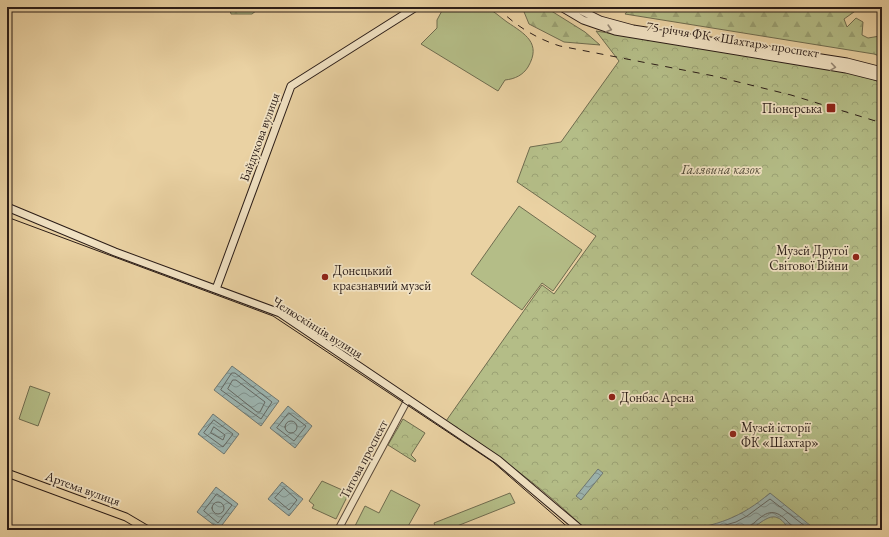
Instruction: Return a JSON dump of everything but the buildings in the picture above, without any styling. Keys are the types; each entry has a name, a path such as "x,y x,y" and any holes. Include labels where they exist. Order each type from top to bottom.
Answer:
{"main road":[{"name":"Байдукова вулиця","path":"216,289 291,86 416,7"},
{"name":"75-річчя ФК «Шахтар» проспект","path":"561,7 583,20 615,31 846,69 882,78"},
{"name":"75-річчя ФК «Шахтар» проспект","path":"574,7 600,20 633,29 847,62 882,71"},
{"name":"Челюскінців вулиця","path":"7,207 115,252 280,313 498,460 581,530"},
{"name":"Артема вулиця","path":"7,473 126,517 148,530"}],"street":[{"name":"Титова проспект","path":"338,530 408,399"}],"green space":[{"path":"473,6 487,8 520,31 530,40 532,45 532,59 526,70 512,79 505,80 498,91 421,44 437,28 437,20 444,7"},
{"path":"229,7 261,7 252,14 231,14"},
{"path":"522,7 545,7 585,32 600,45 564,42 529,24"},
{"path":"631,7 861,7 844,19 847,27 856,18 863,22 862,35 868,38 880,36 882,38 882,57 874,54 625,14"},
{"name":"Галявина казок","path":"596,31 856,73 882,83 882,530 586,530 519,472 446,421 542,285 554,294 596,236 517,182 530,147 561,142 619,61"},
{"path":"519,206 582,250 553,291 542,283 522,310 471,274"},
{"path":"30,386 50,393 38,426 19,419"},
{"path":"403,419 425,433 411,455 416,460 415,462 388,445"},
{"path":"322,481 349,493 336,519 312,508 314,505 309,501"},
{"path":"391,490 420,505 406,530 353,530 365,506 379,513"},
{"path":"510,493 515,503 447,530 437,530 434,523"}],"water":[{"path":"232,366 279,401 261,426 214,390"},
{"path":"288,406 312,426 295,448 270,428"},
{"path":"213,414 239,434 224,454 198,434"},
{"path":"598,469 603,473 581,500 576,496"},
{"path":"282,482 303,499 289,516 268,499"},
{"path":"216,487 238,504 219,529 197,512"},
{"path":"770,493 816,530 789,530 780,519 771,517 750,530 679,530 692,529 728,519 749,508"}],"waterway":[{"path":"237,10 241,7"}],"tram line":[{"path":"7,217 273,316 493,462 571,530"}],"railway":[{"path":"497,7 526,31 560,46 714,76 791,95 882,123"}],"place":[{"name":"Піонерська","path":"831,108"},
{"name":"Музей Другої Світової Війни","path":"856,257"},
{"name":"Донецький краєзнавчий музей","path":"325,277"},
{"name":"Донбас Арена","path":"612,397"},
{"name":"Музей історії ФК «Шахтар»","path":"733,434"}]}
